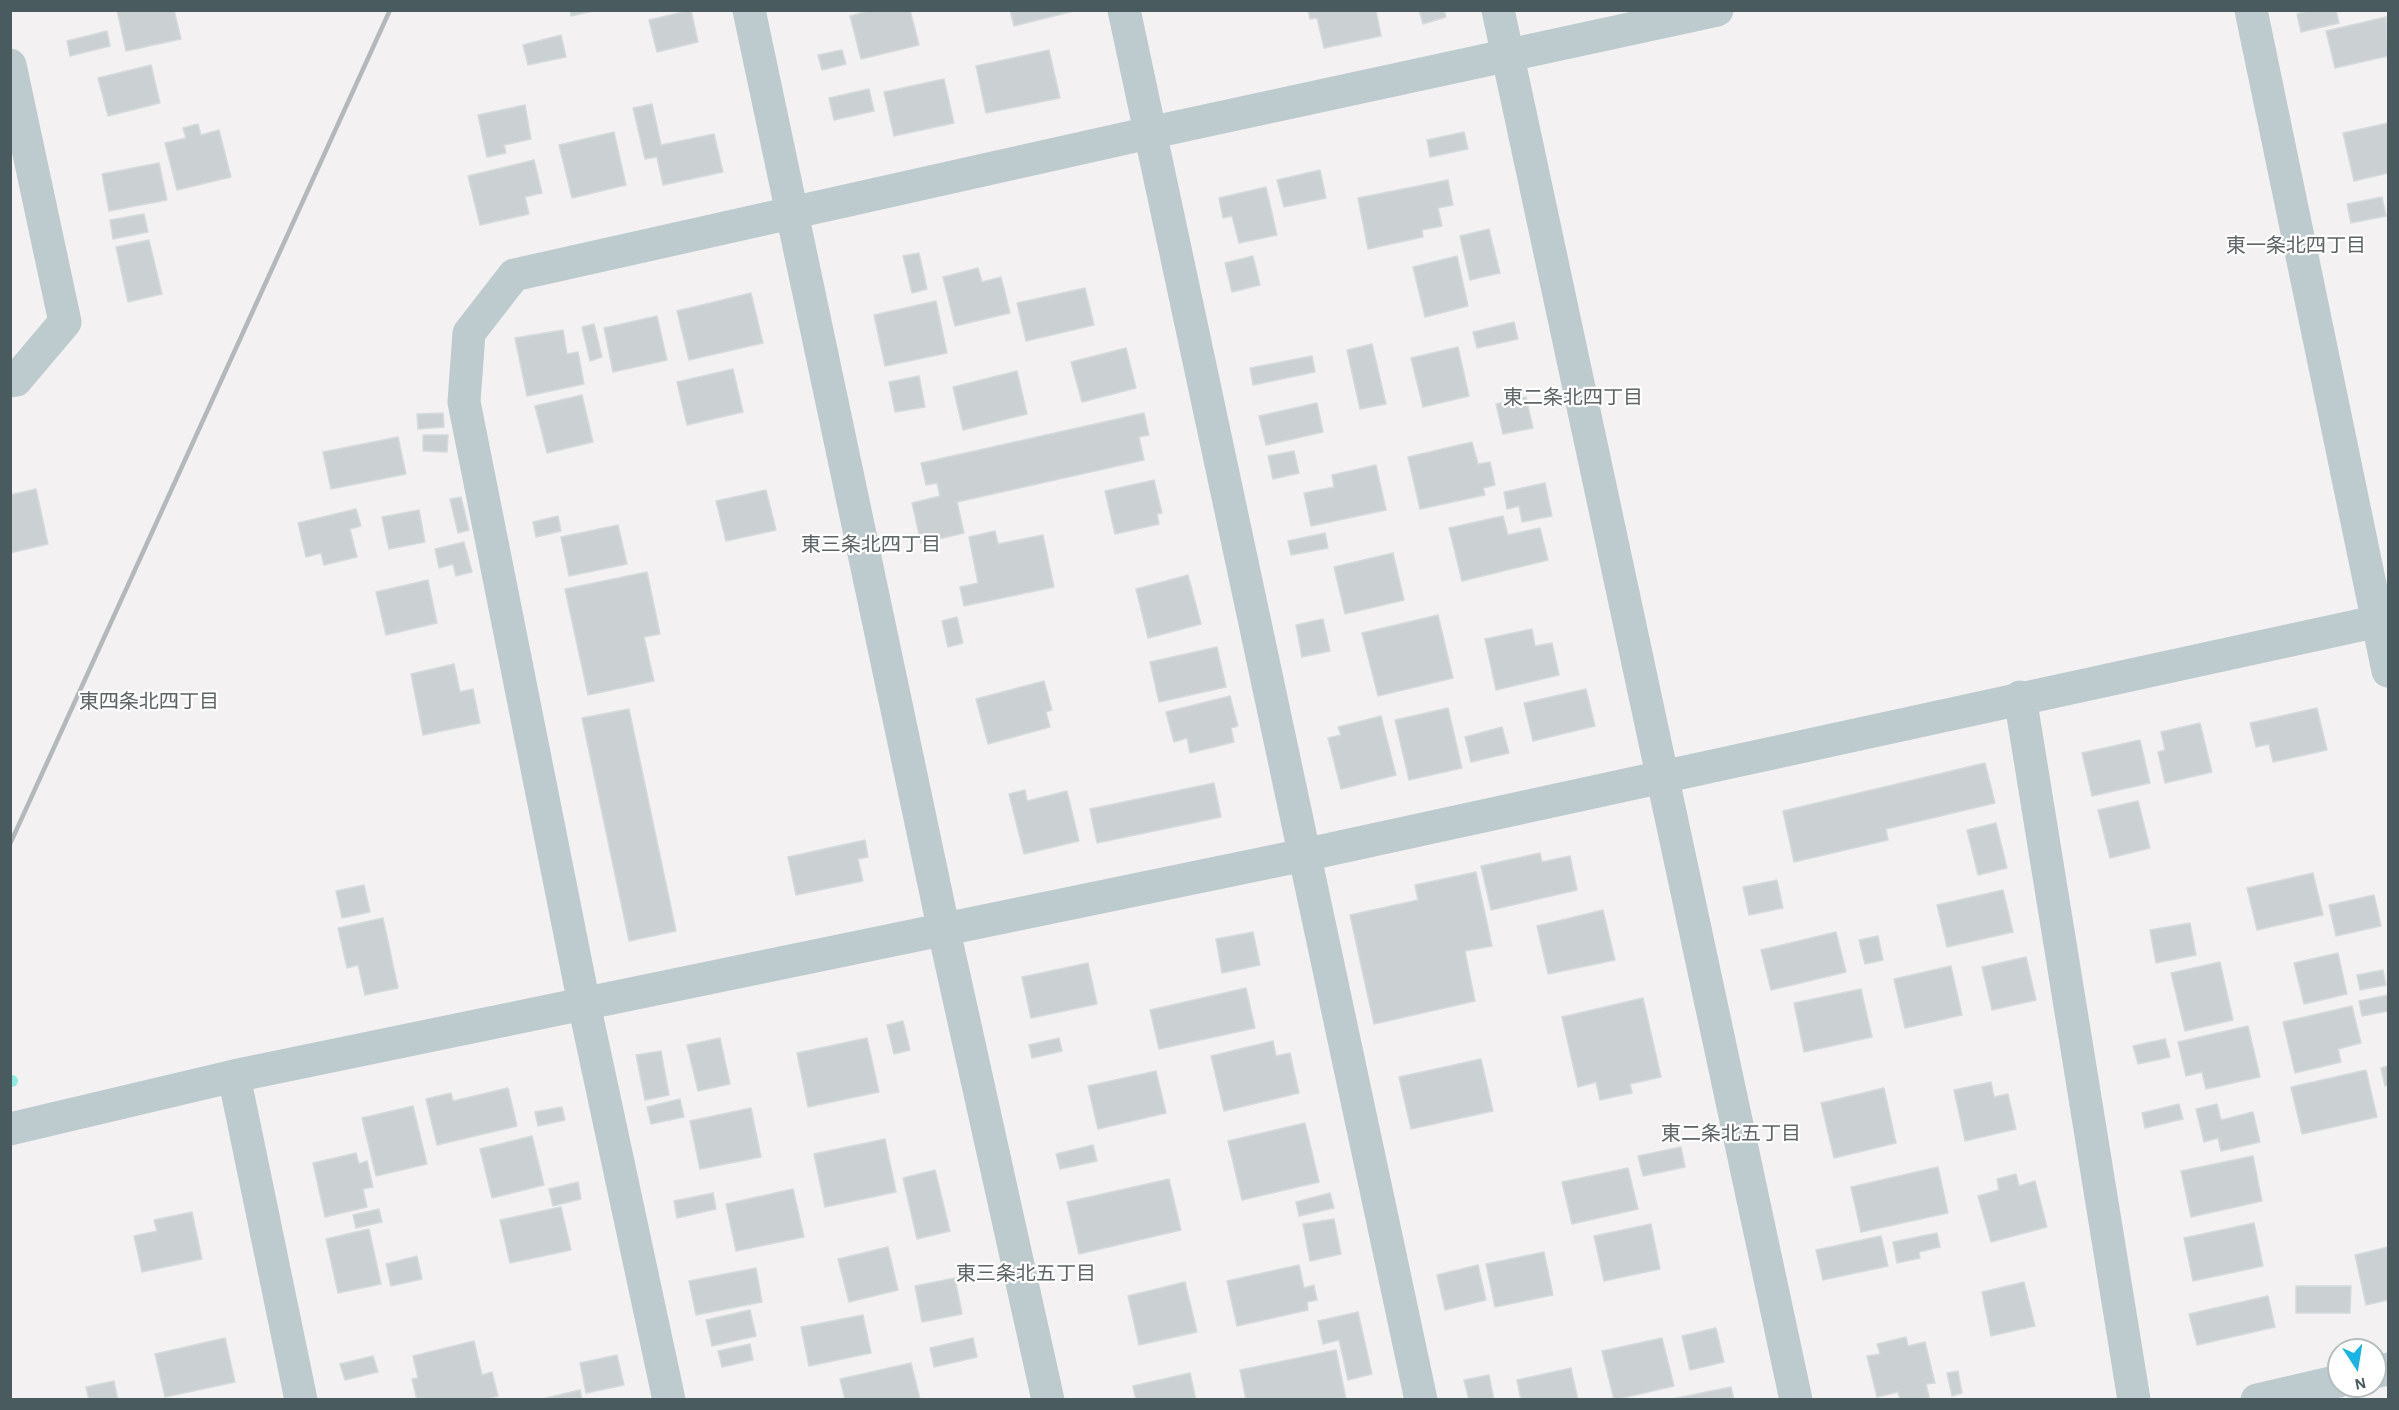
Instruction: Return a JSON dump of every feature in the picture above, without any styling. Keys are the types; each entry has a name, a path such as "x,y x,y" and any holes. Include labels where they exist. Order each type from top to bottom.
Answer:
{"street":[{"path":"750,10 944,931 1048,1400"},
{"path":"1124,10 1421,1400"},
{"path":"1498,10 1660,778 1796,1400"},
{"path":"669,1400 584,1004 464,402 469,333 514,275 792,211 1717,10"},
{"path":"2251,10 2383,620 2388,671"},
{"path":"10,65 65,322 16,380 10,381"},
{"path":"10,1129 234,1076 1304,855 2020,697 2383,620"},
{"path":"2020,697 2134,1400"},
{"path":"234,1076 301,1400"},
{"path":"2257,1400 2327,1384"}],"building":[{"path":"117,10 174,10 181,39 126,51"},
{"path":"570,10 598,10 571,16"},
{"path":"691,10 698,42 657,52 649,20"},
{"path":"871,10 910,10 919,45 861,59 850,16"},
{"path":"1010,10 1078,10 1014,26"},
{"path":"1308,10 1376,10 1381,36 1324,48 1317,18 1310,19"},
{"path":"1419,10 1444,10 1446,17 1423,24"},
{"path":"2312,10 2336,10 2339,23 2301,32 2297,14"},
{"path":"2386,17 2388,56 2335,68 2326,31"},
{"path":"107,31 110,46 70,56 67,41"},
{"path":"561,35 566,57 528,65 523,45"},
{"path":"842,50 846,64 822,70 818,55"},
{"path":"1049,50 1060,98 986,113 976,66"},
{"path":"151,65 160,103 108,116 98,78"},
{"path":"944,79 954,123 894,136 884,92"},
{"path":"869,89 874,111 834,120 829,98"},
{"path":"652,104 661,145 714,134 723,172 663,185 657,157 645,159 633,108"},
{"path":"525,105 531,139 504,145 506,153 487,157 478,115"},
{"path":"2388,123 2388,173 2354,181 2343,133"},
{"path":"198,124 201,135 219,130 231,177 177,190 165,143 186,138 183,128"},
{"path":"614,132 626,185 572,198 559,145"},
{"path":"1464,132 1468,149 1430,157 1427,140"},
{"path":"534,160 542,193 525,197 529,214 480,225 468,176"},
{"path":"159,163 167,200 109,211 102,174"},
{"path":"1320,170 1326,198 1284,207 1277,180"},
{"path":"1448,180 1453,205 1438,208 1442,226 1422,230 1423,237 1368,249 1358,198"},
{"path":"1266,187 1277,235 1239,243 1232,216 1223,218 1219,198"},
{"path":"2382,197 2386,216 2351,223 2347,204"},
{"path":"144,214 148,232 113,239 110,220"},
{"path":"1489,229 1500,273 1470,280 1460,236"},
{"path":"149,240 162,294 128,302 116,247"},
{"path":"919,253 927,289 912,293 903,256"},
{"path":"1253,256 1260,285 1232,292 1225,263"},
{"path":"1457,256 1468,306 1425,317 1413,267"},
{"path":"978,268 982,282 1001,277 1010,313 955,326 943,277"},
{"path":"1085,288 1094,325 1026,341 1017,303"},
{"path":"751,293 763,343 689,360 677,311"},
{"path":"936,301 947,353 885,366 874,315"},
{"path":"657,316 667,360 613,372 604,328"},
{"path":"1514,322 1518,339 1477,348 1473,332"},
{"path":"594,324 602,357 590,361 582,327"},
{"path":"563,330 567,354 578,352 584,384 527,396 515,338"},
{"path":"1372,344 1386,404 1360,409 1347,350"},
{"path":"1458,347 1469,396 1423,407 1411,358"},
{"path":"1126,348 1136,388 1082,402 1071,362"},
{"path":"1312,356 1315,372 1253,385 1250,368"},
{"path":"733,369 743,412 687,425 677,382"},
{"path":"1017,371 1027,414 963,430 953,387"},
{"path":"919,376 925,407 895,412 889,382"},
{"path":"582,395 593,442 547,453 535,406"},
{"path":"1526,397 1533,428 1503,434 1496,404"},
{"path":"1317,403 1323,432 1266,445 1259,416"},
{"path":"443,413 444,427 418,429 417,414"},
{"path":"1144,413 1149,435 1139,437 1144,460 957,502 964,533 921,543 912,503 940,496 937,483 926,485 921,463"},
{"path":"423,435 448,435 447,452 423,451"},
{"path":"398,437 406,474 331,489 323,452"},
{"path":"1472,442 1478,464 1490,462 1495,485 1483,488 1485,495 1420,509 1408,457"},
{"path":"1294,451 1299,473 1273,479 1268,456"},
{"path":"1376,465 1386,510 1311,526 1304,493 1334,487 1332,475"},
{"path":"1154,480 1162,513 1157,514 1159,524 1115,534 1105,491"},
{"path":"1545,483 1552,516 1522,522 1519,506 1507,509 1504,492"},
{"path":"36,489 48,544 10,553 10,495"},
{"path":"766,490 776,530 726,541 716,501"},
{"path":"461,497 469,530 458,533 450,499"},
{"path":"356,509 361,526 350,529 357,557 324,565 321,553 306,557 298,523"},
{"path":"419,510 425,542 389,549 382,517"},
{"path":"558,516 561,531 536,537 533,522"},
{"path":"1503,516 1508,535 1540,528 1548,560 1462,581 1449,528"},
{"path":"618,525 627,564 569,576 561,537"},
{"path":"995,531 998,544 1043,535 1054,587 964,606 960,587 978,583 969,537"},
{"path":"1325,533 1328,548 1291,555 1288,541"},
{"path":"464,542 472,572 456,576 453,564 439,568 435,549"},
{"path":"1393,553 1404,600 1345,614 1334,567"},
{"path":"647,572 660,634 644,637 654,681 588,695 565,589"},
{"path":"1188,575 1201,624 1148,638 1136,589"},
{"path":"428,580 437,623 386,635 376,592"},
{"path":"1438,615 1453,678 1378,696 1362,633"},
{"path":"957,617 963,643 948,647 942,621"},
{"path":"1323,619 1330,651 1302,657 1296,625"},
{"path":"1532,629 1535,646 1552,643 1559,675 1496,690 1485,639"},
{"path":"1217,647 1226,687 1159,702 1150,662"},
{"path":"454,664 460,692 473,689 480,723 423,735 411,674"},
{"path":"1044,681 1052,710 1046,712 1050,727 988,744 976,699"},
{"path":"1586,689 1595,726 1533,741 1524,703"},
{"path":"1230,696 1238,726 1231,728 1234,742 1190,753 1187,738 1174,742 1166,712"},
{"path":"1448,708 1462,768 1409,780 1395,720"},
{"path":"2317,708 2327,750 2273,762 2269,744 2256,747 2250,723"},
{"path":"629,709 676,931 629,941 582,718"},
{"path":"1381,716 1396,775 1341,789 1328,738 1341,735 1338,727"},
{"path":"2200,723 2212,772 2165,783 2158,752 2165,750 2161,732"},
{"path":"1502,727 1509,753 1471,762 1465,737"},
{"path":"2140,740 2150,783 2092,796 2082,753"},
{"path":"1985,763 1995,803 1886,829 1888,840 1794,862 1783,811"},
{"path":"1214,783 1221,817 1097,843 1090,809"},
{"path":"1025,790 1027,801 1067,791 1079,841 1024,854 1009,794"},
{"path":"2138,801 2150,848 2110,858 2098,810"},
{"path":"1996,823 2007,868 1978,875 1967,830"},
{"path":"865,840 868,857 858,859 863,881 796,895 788,857"},
{"path":"1540,853 1542,862 1570,856 1577,890 1491,910 1481,866"},
{"path":"1476,872 1492,946 1465,951 1475,1001 1374,1024 1350,915 1418,900 1415,885"},
{"path":"2313,873 2323,915 2257,930 2247,888"},
{"path":"1777,880 1783,908 1749,915 1743,887"},
{"path":"364,885 370,912 342,918 336,891"},
{"path":"2003,890 2013,932 1947,947 1937,905"},
{"path":"2374,895 2381,926 2336,936 2329,905"},
{"path":"1603,910 1615,960 1548,974 1537,926"},
{"path":"383,918 398,988 365,995 358,965 347,968 338,928"},
{"path":"2190,923 2196,955 2156,963 2150,930"},
{"path":"1253,932 1260,965 1222,973 1216,939"},
{"path":"1836,932 1846,972 1771,990 1761,950"},
{"path":"1878,936 1883,960 1865,964 1859,940"},
{"path":"2338,953 2347,994 2304,1004 2294,963"},
{"path":"2026,957 2036,1000 1992,1010 1982,967"},
{"path":"2220,962 2233,1020 2185,1031 2171,973"},
{"path":"1088,963 1097,1004 1031,1018 1022,977"},
{"path":"1951,966 1962,1015 1905,1028 1894,979"},
{"path":"2383,970 2386,985 2360,990 2357,975"},
{"path":"1246,988 1255,1028 1159,1049 1150,1010"},
{"path":"1861,989 1872,1037 1804,1052 1794,1003"},
{"path":"2388,995 2388,1011 2362,1016 2359,1001"},
{"path":"1643,998 1661,1077 1630,1084 1632,1093 1600,1100 1596,1082 1578,1087 1562,1017"},
{"path":"2352,1006 2361,1043 2338,1049 2341,1062 2295,1073 2283,1022"},
{"path":"903,1021 910,1050 894,1054 887,1025"},
{"path":"2248,1026 2260,1077 2206,1089 2202,1072 2186,1076 2178,1042"},
{"path":"720,1038 730,1084 698,1091 687,1045"},
{"path":"867,1038 879,1092 808,1107 797,1053"},
{"path":"1059,1038 1062,1051 1032,1058 1029,1045"},
{"path":"2165,1039 2170,1057 2138,1064 2133,1046"},
{"path":"1273,1041 1276,1056 1290,1053 1299,1093 1224,1111 1211,1056"},
{"path":"661,1051 669,1095 645,1100 636,1055"},
{"path":"1481,1059 1493,1111 1411,1129 1399,1077"},
{"path":"2388,1066 2388,1085 2385,1086 2381,1068"},
{"path":"2366,1070 2377,1117 2302,1134 2291,1087"},
{"path":"1156,1071 1166,1113 1098,1129 1088,1086"},
{"path":"1991,1082 1994,1097 2008,1094 2016,1129 1965,1141 1954,1090"},
{"path":"508,1088 517,1126 437,1145 426,1099 451,1093 453,1101"},
{"path":"1884,1088 1896,1143 1834,1158 1821,1103"},
{"path":"680,1099 684,1117 651,1124 647,1107"},
{"path":"2179,1104 2183,1119 2145,1128 2142,1113"},
{"path":"2217,1104 2221,1120 2253,1112 2260,1142 2221,1151 2218,1138 2204,1142 2196,1109"},
{"path":"413,1106 427,1164 376,1176 362,1118"},
{"path":"562,1107 565,1120 538,1126 535,1112"},
{"path":"751,1108 761,1157 700,1169 690,1121"},
{"path":"1305,1123 1319,1182 1242,1200 1228,1141"},
{"path":"532,1136 544,1185 492,1198 480,1149"},
{"path":"885,1139 896,1192 825,1207 814,1154"},
{"path":"1093,1145 1097,1161 1060,1169 1056,1154"},
{"path":"1681,1147 1685,1167 1643,1176 1638,1156"},
{"path":"356,1153 359,1164 367,1161 373,1187 363,1189 367,1207 325,1217 313,1163"},
{"path":"2253,1156 2262,1201 2191,1217 2181,1171"},
{"path":"1938,1167 1948,1213 1861,1232 1851,1187"},
{"path":"1628,1168 1638,1209 1572,1224 1562,1182"},
{"path":"935,1170 950,1231 917,1239 903,1178"},
{"path":"2016,1174 2019,1186 2035,1181 2047,1227 1991,1242 1978,1196 1999,1190 1997,1179"},
{"path":"1169,1179 1181,1230 1079,1254 1067,1202"},
{"path":"578,1182 581,1199 553,1206 549,1189"},
{"path":"793,1189 804,1237 736,1251 726,1204"},
{"path":"713,1193 716,1209 677,1218 674,1201"},
{"path":"1330,1193 1334,1208 1299,1216 1296,1202"},
{"path":"561,1207 571,1250 510,1263 500,1220"},
{"path":"379,1209 382,1222 356,1228 353,1215"},
{"path":"192,1212 202,1259 142,1272 134,1236 157,1231 154,1220"},
{"path":"1334,1219 1341,1254 1310,1261 1303,1224"},
{"path":"2254,1223 2263,1266 2193,1281 2184,1238"},
{"path":"1651,1224 1660,1269 1604,1281 1594,1236"},
{"path":"369,1229 381,1284 338,1293 326,1239"},
{"path":"1937,1233 1940,1247 1919,1252 1920,1258 1897,1263 1893,1242"},
{"path":"1881,1236 1888,1266 1823,1280 1816,1250"},
{"path":"888,1247 898,1290 849,1302 838,1259"},
{"path":"2388,1247 2388,1300 2366,1305 2355,1255"},
{"path":"1544,1252 1553,1295 1495,1307 1486,1264"},
{"path":"417,1256 422,1279 391,1286 386,1264"},
{"path":"1299,1265 1304,1288 1314,1285 1317,1300 1307,1302 1308,1310 1237,1326 1227,1281"},
{"path":"1478,1265 1486,1300 1445,1310 1437,1275"},
{"path":"756,1268 762,1302 696,1315 689,1281"},
{"path":"955,1278 962,1314 922,1322 915,1286"},
{"path":"1185,1282 1197,1332 1139,1345 1128,1296"},
{"path":"2024,1282 2035,1326 1991,1336 1982,1292"},
{"path":"2296,1286 2351,1286 2350,1313 2296,1313"},
{"path":"2268,1296 2275,1327 2197,1345 2189,1314"},
{"path":"750,1310 756,1336 712,1346 706,1320"},
{"path":"1358,1312 1372,1374 1348,1380 1339,1340 1323,1344 1318,1321"},
{"path":"863,1315 871,1353 809,1366 801,1327"},
{"path":"1716,1328 1724,1362 1690,1370 1682,1336"},
{"path":"1906,1337 1908,1346 1925,1342 1935,1383 1926,1384 1930,1400 1900,1400 1898,1392 1877,1397 1867,1356 1880,1354 1877,1344"},
{"path":"225,1338 235,1382 165,1397 155,1354"},
{"path":"973,1338 977,1357 934,1367 930,1348"},
{"path":"1662,1338 1674,1386 1614,1400 1602,1351"},
{"path":"474,1341 482,1375 492,1372 498,1396 484,1400 417,1400 412,1379 418,1378 413,1356"},
{"path":"750,1344 753,1360 722,1367 718,1351"},
{"path":"1336,1350 1346,1399 1246,1400 1240,1370"},
{"path":"617,1355 624,1385 586,1393 580,1363"},
{"path":"373,1356 378,1372 345,1380 340,1364"},
{"path":"911,1363 920,1399 845,1400 840,1379"},
{"path":"1571,1368 1578,1400 1521,1400 1517,1380"},
{"path":"1958,1371 1962,1393 1952,1396 1947,1373"},
{"path":"1190,1373 1196,1400 1136,1400 1133,1386"},
{"path":"1489,1375 1494,1400 1469,1400 1464,1380"},
{"path":"114,1381 118,1400 89,1400 86,1387"},
{"path":"1731,1387 1734,1400 1667,1400"},
{"path":"580,1390 582,1400 538,1400"}],"railway":[{"path":"10,844 390,10"}],"district":[{"name":"東一条北四丁目","path":"2296,246"},
{"name":"東二条北四丁目","path":"1573,398"},
{"name":"東三条北四丁目","path":"871,545"},
{"name":"東四条北四丁目","path":"149,702"},
{"name":"東二条北五丁目","path":"1731,1134"},
{"name":"東三条北五丁目","path":"1026,1274"}]}
